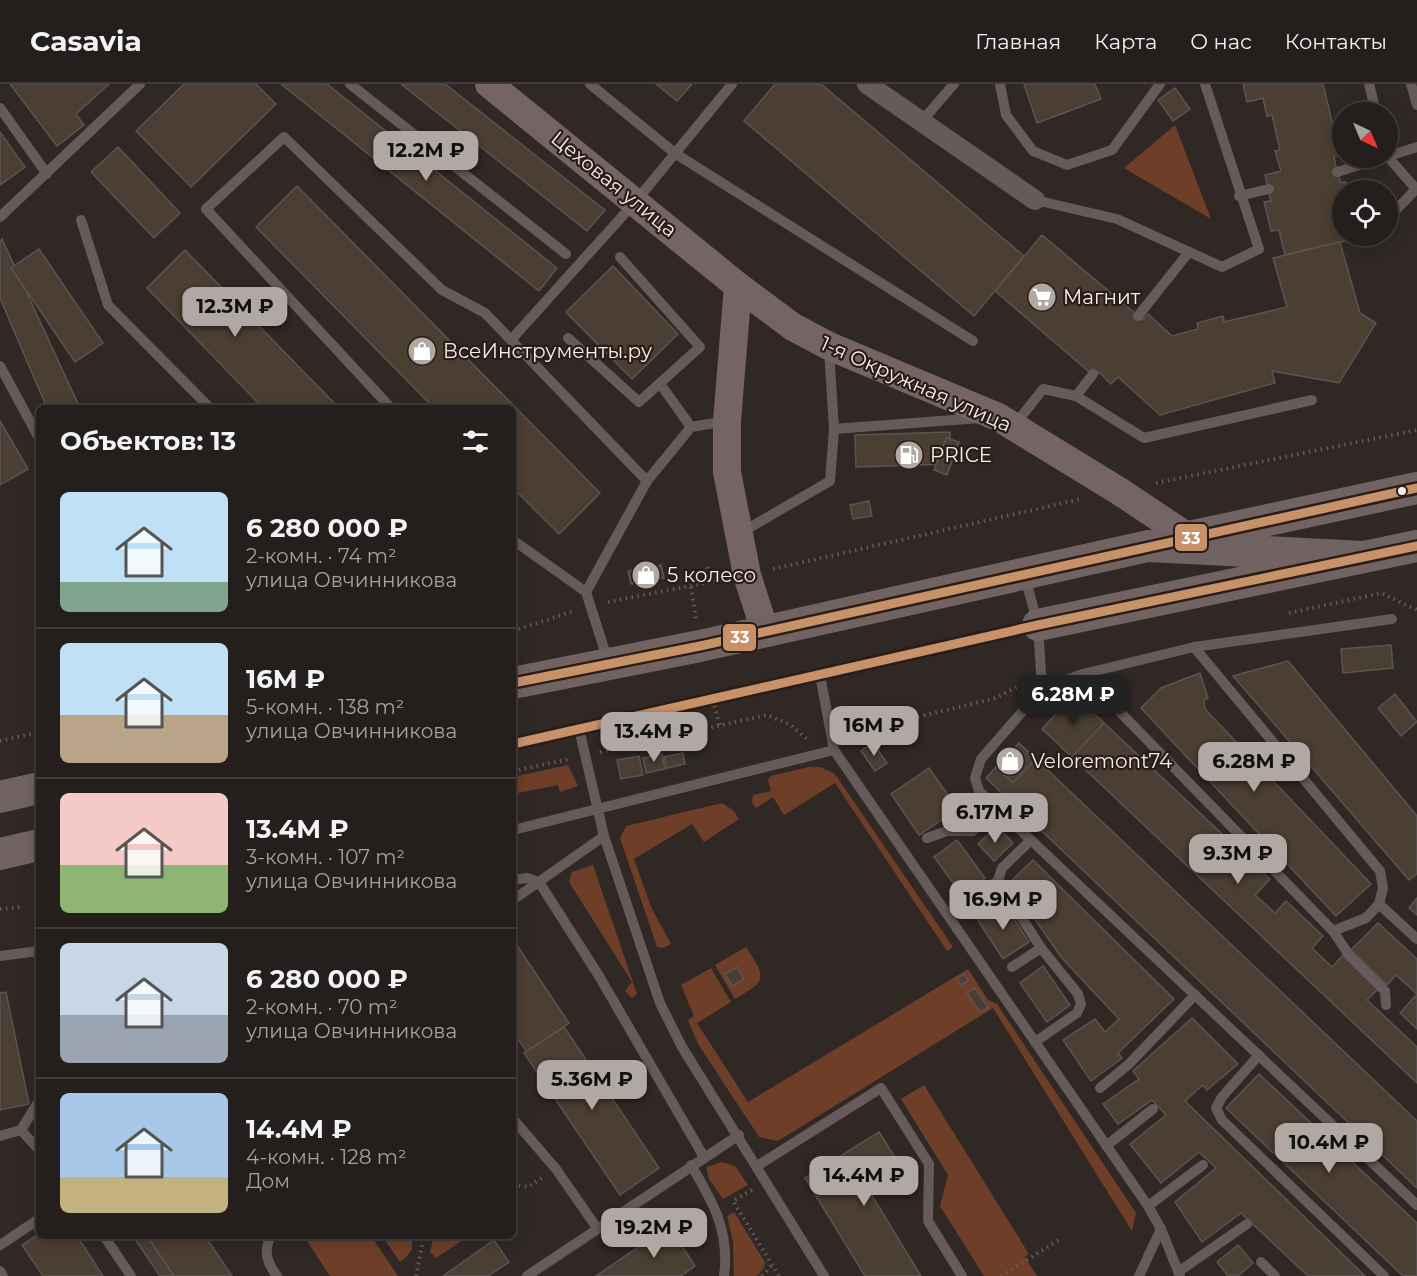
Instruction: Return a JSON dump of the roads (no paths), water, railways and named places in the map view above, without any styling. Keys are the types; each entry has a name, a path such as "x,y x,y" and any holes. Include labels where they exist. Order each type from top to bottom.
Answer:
{"main road":[{"name":"Цеховая улица","path":"489,84 738,286"},
{"name":"1-я Окружная улица","path":"738,286 793,327 829,346 1006,422 1119,491 1188,537"},
{"path":"738,286 727,421 727,472 747,575 765,631"},
{"path":"1188,537 1417,488"},
{"path":"516,682 765,631 1148,546 1365,557"},
{"path":"1038,625 1417,546"},
{"path":"0,796 36,789"},
{"path":"0,854 36,846"}],"street":[{"path":"867,84 1035,200"}],"lane":[{"path":"0,217 140,84"},
{"path":"350,84 566,254"},
{"path":"590,84 676,154 973,341"},
{"path":"511,340 636,201 732,84"},
{"path":"922,121 954,84"},
{"path":"1000,84 1006,115 1033,151 1067,165 1112,150 1160,84"},
{"path":"1035,200 1117,219 1222,267 1258,249 1239,196 1205,84"},
{"path":"1369,84 1374,102"},
{"path":"1411,84 1417,105"},
{"path":"0,108 47,174"},
{"path":"388,405 206,209 284,137 442,290 485,313 647,481"},
{"path":"1398,154 1417,147"},
{"path":"1337,171 1347,168"},
{"path":"1398,168 1417,190 1398,208"},
{"path":"1239,196 1269,189"},
{"path":"81,220 108,305 207,405"},
{"path":"1138,316 1189,252"},
{"path":"568,338 639,402 661,385 700,347 621,257"},
{"path":"739,534 830,481 834,429 829,346"},
{"path":"0,366 36,432"},
{"path":"1076,396 1093,374"},
{"path":"661,385 691,427"},
{"path":"834,429 1006,422 1043,389 1076,396 1144,438 1312,400"},
{"path":"586,592 647,481 691,427 727,421"},
{"path":"516,542 586,592 609,664"},
{"path":"1024,573 1038,625 1042,688"},
{"path":"1392,619 1194,647 1083,674 1042,688 981,759 975,778 979,791 1417,1205"},
{"path":"1194,647 1380,871 1383,888 1379,904 1366,918 1333,931"},
{"path":"1083,674 1333,931 1349,955 1385,991 1386,1005"},
{"path":"820,675 834,750 1149,1206 1179,1274 1246,1224"},
{"path":"579,729 604,836 660,1003 682,1047 758,1166 824,1276"},
{"path":"516,829 834,750"},
{"path":"927,838 947,831 973,831 997,808"},
{"path":"516,898 604,836"},
{"path":"970,899 998,881 1002,868 1031,840"},
{"path":"516,880 527,878 540,882 599,976 704,1157"},
{"path":"998,881 1041,948 1078,994 1081,1004 1077,1013 1035,1042"},
{"path":"1379,904 1417,939"},
{"path":"1012,967 1041,948"},
{"path":"0,956 36,951"},
{"path":"1100,1088 1129,1064 1195,995"},
{"path":"1259,1055 1216,1108 1222,1120 1384,1276"},
{"path":"758,1166 881,1088 929,1164 928,1221 962,1276"},
{"path":"0,1136 21,1130 36,1106"},
{"path":"1106,1146 1154,1109"},
{"path":"516,1122 556,1169 597,1228"},
{"path":"21,1130 36,1147"},
{"path":"527,1276 738,1135"},
{"path":"690,1165 717,1209 722,1235 724,1276"},
{"path":"1149,1206 1203,1165"},
{"path":"0,1245 36,1221"},
{"path":"1139,1276 1161,1229"},
{"path":"106,1239 131,1276"},
{"path":"270,1239 266,1246 269,1265 277,1276"},
{"path":"1262,1262 1275,1276"},
{"path":"0,1270 3,1276"}],"place":[{"name":"Магнит","path":"1042,297"},
{"name":"ВсеИнструменты.ру","path":"422,351"},
{"name":"PRICE","path":"909,455"},
{"name":"5 колесо","path":"646,575"},
{"name":"Veloremont74","path":"1010,761"}]}
